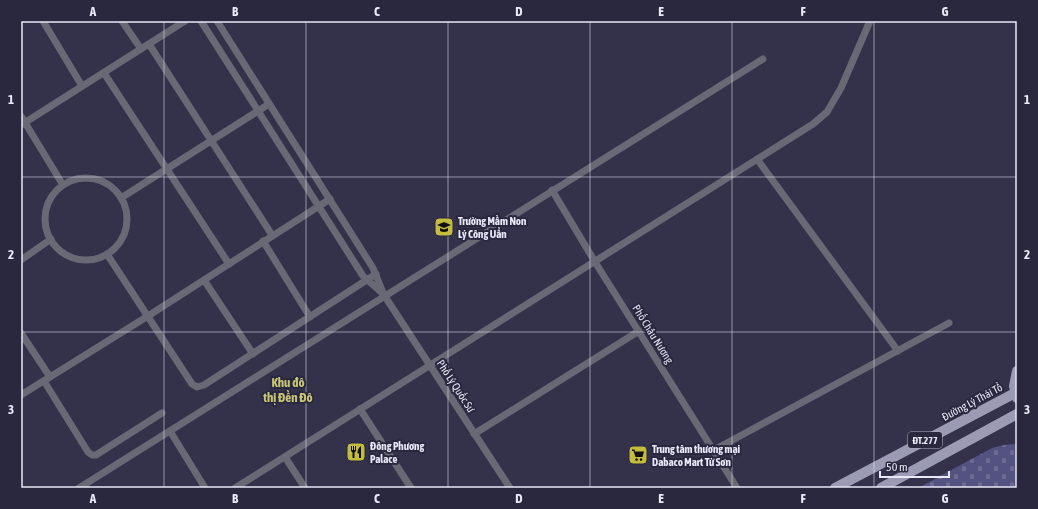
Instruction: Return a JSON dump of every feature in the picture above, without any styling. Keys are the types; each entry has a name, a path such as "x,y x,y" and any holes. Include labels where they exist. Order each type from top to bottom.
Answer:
{"main road":[{"path":"1016,396 1014,379 1017,371"},
{"name":"Đường Lý Thái Tổ","path":"835,488 1016,396"},
{"name":"ĐT.277","path":"881,488 1017,414"}],"street":[{"path":"43,21 82,86"},
{"path":"122,21 141,49"},
{"path":"63,185 22,121 104,73 185,21"},
{"path":"201,21 363,276 384,295"},
{"path":"217,21 376,274 384,295"},
{"path":"235,488 813,124 827,112 841,88 870,21"},
{"path":"150,44 272,236"},
{"path":"79,488 384,295 763,59"},
{"path":"104,73 229,264"},
{"path":"121,198 269,104"},
{"path":"757,159 898,351"},
{"path":"87,178 99,180 109,185 121,198 127,214 126,226 123,237 107,254 85,260 74,258 63,253 51,239 45,224 46,212 49,201 56,191 63,185 76,179 87,178"},
{"name":"Phố Châu Nương","path":"552,190 595,262 737,488"},
{"path":"21,395 148,316 330,199"},
{"path":"21,260 51,239"},
{"path":"263,242 310,317"},
{"path":"107,254 192,384 197,388 253,354 376,274"},
{"path":"204,280 253,354"},
{"name":"Phố Lý Quốc Sư","path":"384,295 510,488"},
{"path":"714,450 949,323"},
{"path":"474,434 639,331"},
{"path":"21,333 88,452 92,455 96,455 162,413"},
{"path":"360,409 411,488"},
{"path":"170,431 205,488"},
{"path":"285,456 305,488"}],"green space":[{"path":"1017,444 1017,488 918,488 992,448"}],"place":[{"name":"Trường Mầm Non Lý Công Uẩn","path":"444,227"},
{"name":"Đông Phương Palace","path":"356,452"},
{"name":"Trung tâm thương mại Dabaco Mart Từ Sơn","path":"638,455"}],"district":[{"name":"Khu đô thị Đền Đô","path":"288,390"}]}
